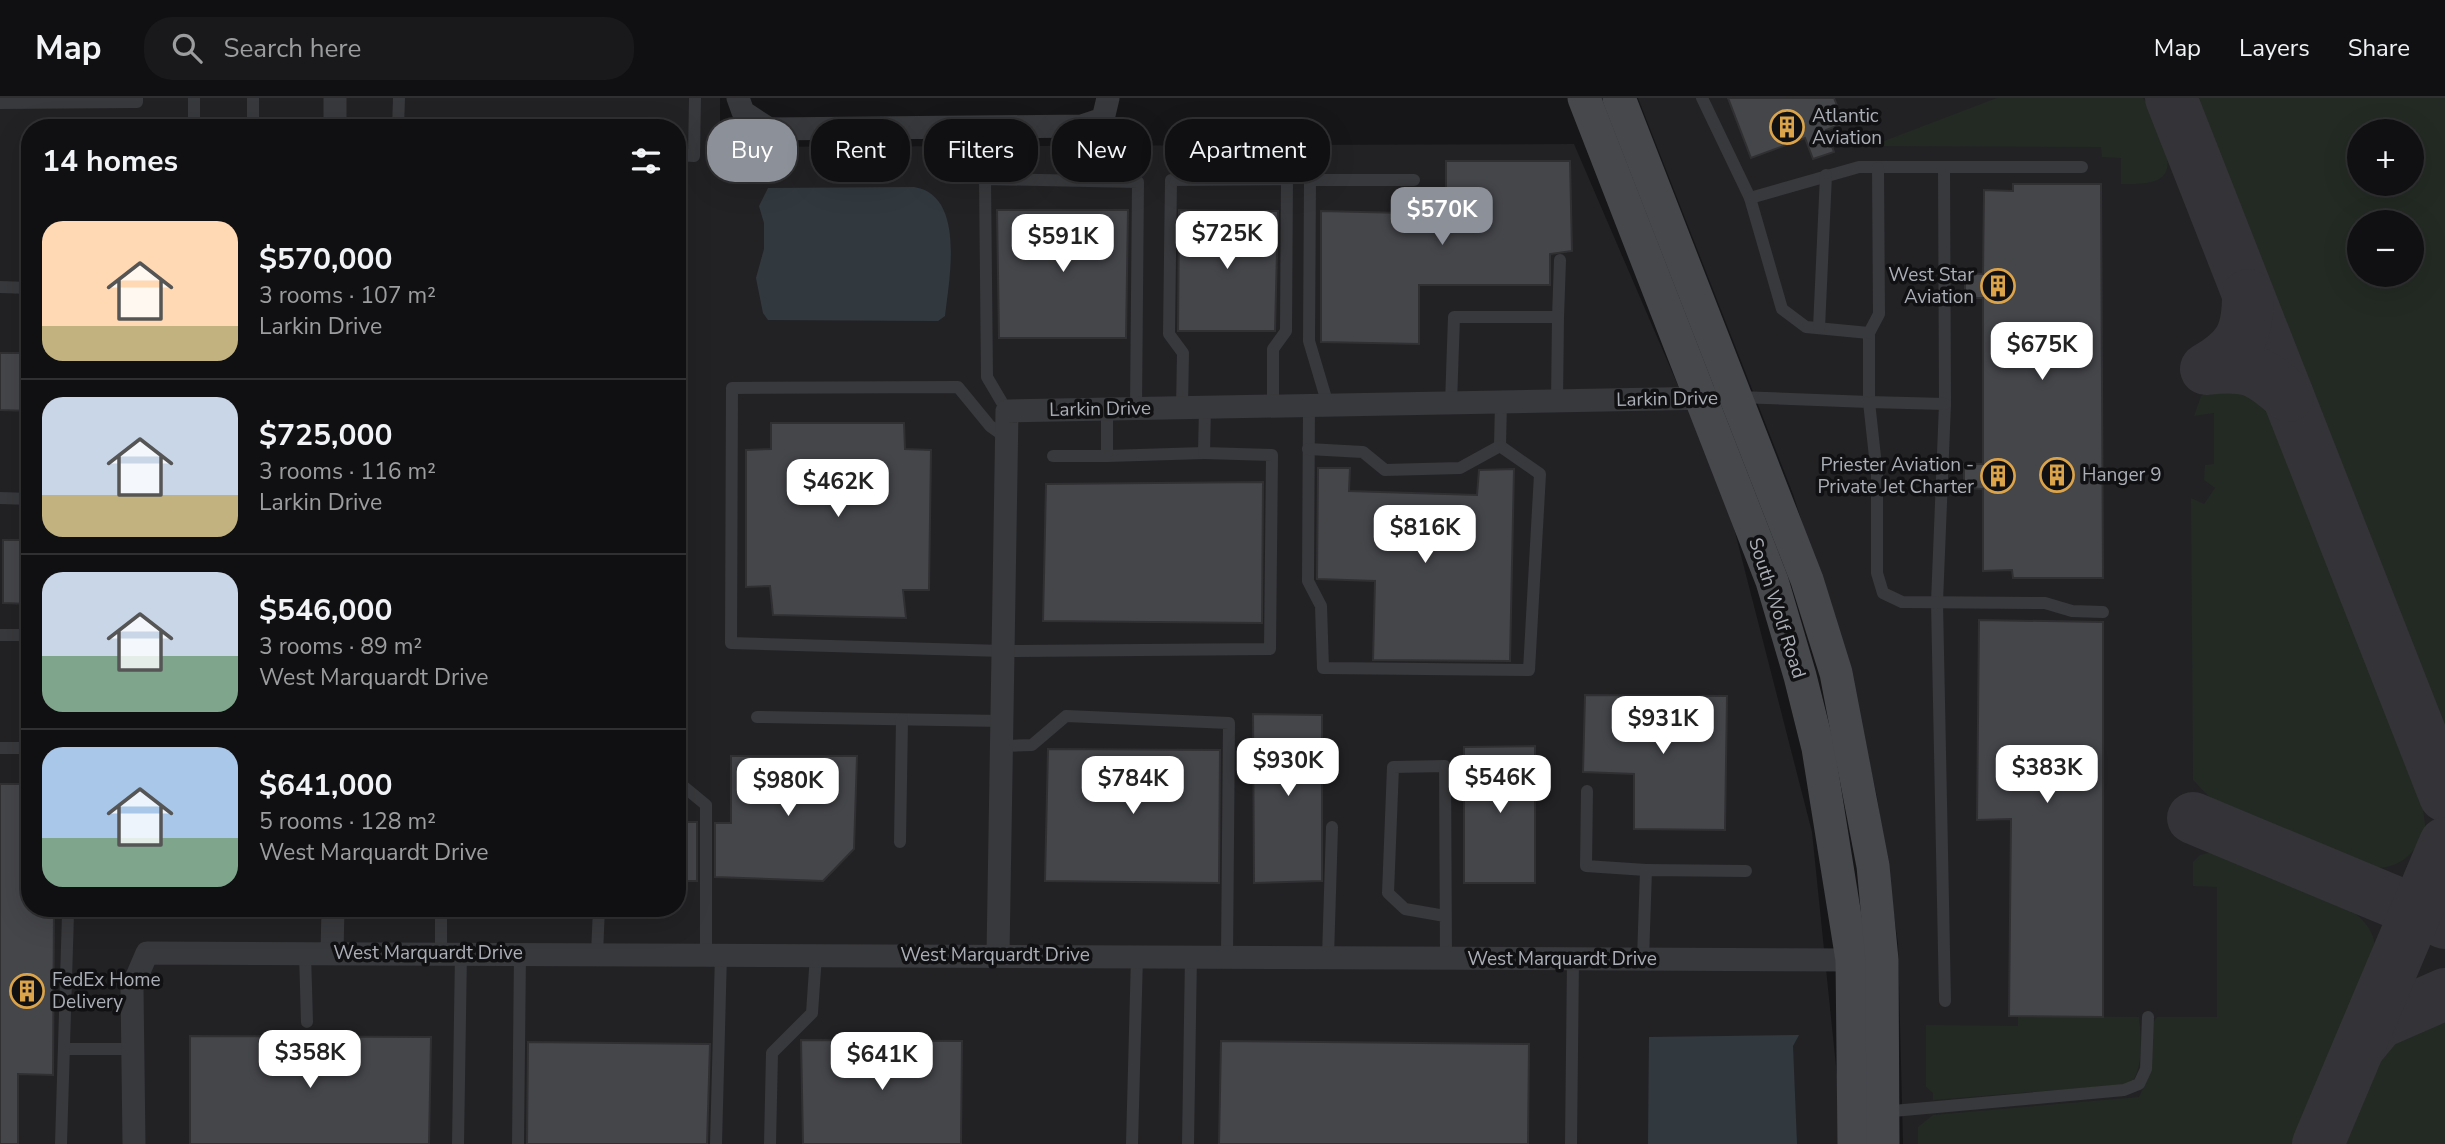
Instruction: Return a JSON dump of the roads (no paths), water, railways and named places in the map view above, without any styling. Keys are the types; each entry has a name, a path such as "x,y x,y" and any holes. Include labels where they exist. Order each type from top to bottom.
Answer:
{"main road":[{"name":"South Wolf Road","path":"1584,98 1772,580 1800,676 1867,960 1883,1128"},
{"name":"South Wolf Road","path":"1619,98 1807,580 1836,673 1873,866 1854,1144"}],"street":[{"path":"335,98 335,119"},
{"path":"741,105 769,129 1082,125 1106,109"},
{"name":"Larkin Drive","path":"1007,411 1737,397"},
{"path":"998,955 1007,411"},
{"path":"332,953 333,917"},
{"name":"West Marquardt Drive","path":"133,1049 132,988 147,953 1867,960"},
{"path":"133,1049 134,1144"}],"lane":[{"path":"0,103 137,102 137,98"},
{"path":"194,98 194,119"},
{"path":"253,98 253,119"},
{"path":"398,119 399,98"},
{"path":"686,156 694,156 695,98"},
{"path":"1702,98 1750,198 1782,309 1806,327 1869,333"},
{"path":"1750,198 1859,167 2082,167"},
{"path":"1878,168 1879,314 1869,333 1869,402 1877,475 1877,573 1883,593 1902,602 2045,603 2072,611 2103,612"},
{"path":"1944,169 1945,404 1937,602 1945,1001"},
{"path":"1819,328 1826,175"},
{"path":"1007,411 987,377 985,179 1138,182 1136,409"},
{"path":"1204,453 1183,353 1169,334 1171,180 1287,179 1286,331 1273,349 1273,406"},
{"path":"1414,180 1310,180 1309,341 1318,405 1308,449 1308,580 1321,606 1323,668 1530,670 1540,474 1500,446"},
{"path":"1557,401 1560,260"},
{"path":"0,287 21,288"},
{"path":"1451,403 1454,317 1559,317"},
{"path":"1007,438 990,426 958,387 732,388 731,643 1003,651 1270,649 1272,455 1204,453 1053,456"},
{"path":"1737,397 1945,404"},
{"path":"1500,446 1501,402"},
{"path":"1107,409 1107,456"},
{"path":"1308,449 1363,452 1385,470 1460,468 1500,446"},
{"path":"0,498 21,499"},
{"path":"0,635 21,635"},
{"path":"1002,746 1032,746 1066,716 1229,723 1227,957"},
{"path":"757,717 1002,722"},
{"path":"900,842 902,720"},
{"path":"0,748 21,748"},
{"path":"1446,916 1405,909 1388,893 1393,766 1444,766 1446,916 1446,958"},
{"path":"686,788 706,804 714,954 716,1144"},
{"path":"1587,791 1586,866 1646,870 1746,871"},
{"path":"1328,957 1332,827"},
{"path":"1643,959 1646,870"},
{"path":"61,1144 68,917"},
{"path":"442,917 451,953 458,1144"},
{"path":"597,954 599,917"},
{"path":"305,953 307,1023"},
{"path":"518,1144 520,953"},
{"path":"770,1144 772,1054 812,1013 816,955"},
{"path":"1132,1144 1137,956"},
{"path":"1188,1144 1191,956"},
{"path":"1570,1144 1573,959"},
{"path":"1883,1128 2124,1090 2138,1084 2146,1069 2148,1017"},
{"path":"64,1049 133,1049"}],"place":[{"name":"Atlantic Aviation","path":"1787,127"},
{"name":"West Star Aviation","path":"1998,286"},
{"name":"Hanger 9","path":"2057,475"},
{"name":"Priester Aviation - Private Jet Charter","path":"1998,476"},
{"name":"FedEx Home Delivery","path":"27,991"}]}
